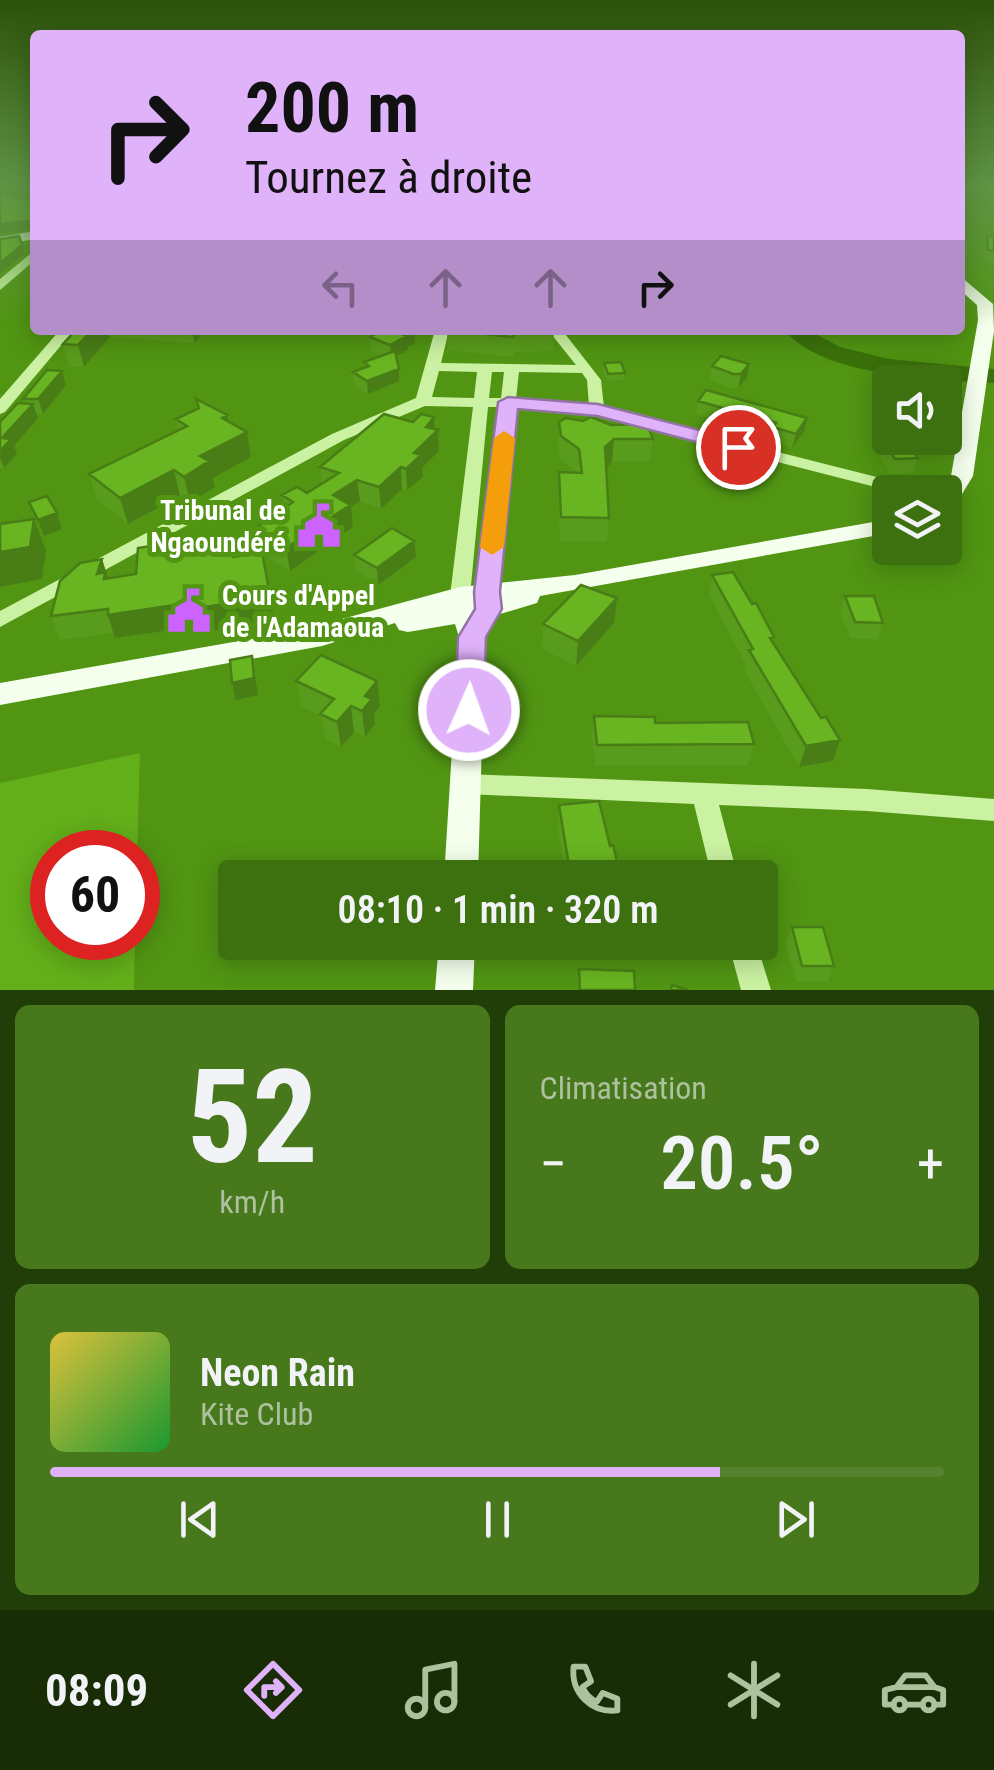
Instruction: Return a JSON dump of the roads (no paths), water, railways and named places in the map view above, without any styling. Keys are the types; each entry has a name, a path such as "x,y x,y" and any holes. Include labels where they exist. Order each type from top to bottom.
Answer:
{"main road":[{"path":"0,240 30,236"},
{"path":"962,476 989,304 965,285"},
{"path":"0,694 474,609 575,583 872,529"},
{"path":"462,860 474,609"},
{"path":"454,990 456,960"}],"street":[{"path":"0,286 30,259"},
{"path":"4,401 63,335"},
{"path":"423,401 441,335"},
{"path":"558,335 594,380 598,410"},
{"path":"432,368 588,369"},
{"path":"474,609 484,368"},
{"path":"474,609 512,369"},
{"path":"0,620 338,437 423,401 508,402 598,410 872,481"},
{"path":"466,784 994,810"},
{"path":"704,794 720,860"},
{"path":"747,960 756,990"}],"waterway":[{"path":"801,335 832,352 859,360 994,376"}],"place":[{"name":"Tribunal de Ngaoundéré","path":"319,526"},
{"name":"Cours d'Appel de l'Adamaoua","path":"189,611"}]}
